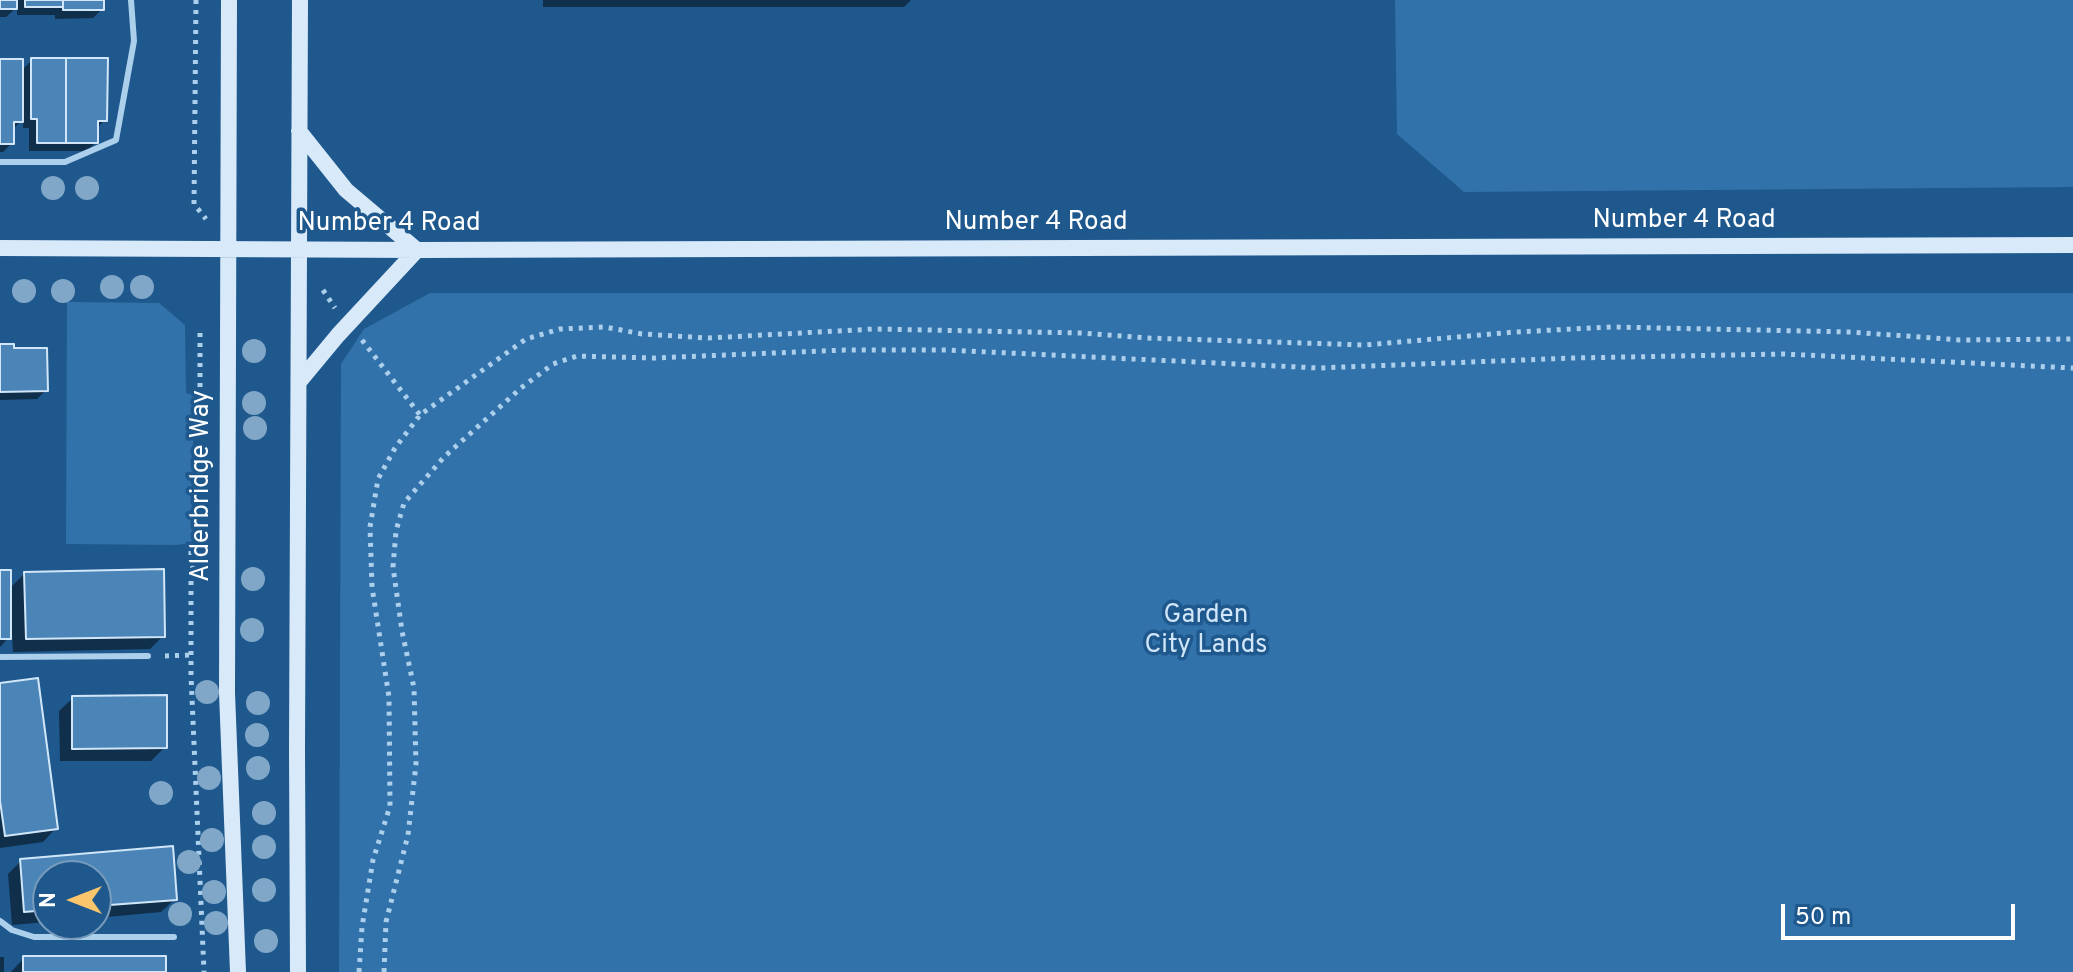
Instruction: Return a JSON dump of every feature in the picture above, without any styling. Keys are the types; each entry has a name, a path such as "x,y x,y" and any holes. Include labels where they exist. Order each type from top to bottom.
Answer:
{"main road":[{"name":"Alderbridge Way","path":"229,0 227,693 238,972"},
{"path":"298,972 300,0"},
{"path":"299,131 346,190 417,250 299,382"},
{"name":"Number 4 Road","path":"0,248 417,250 2073,245"}],"lane":[{"path":"0,162 65,162 116,140 134,41 131,0"},
{"path":"0,657 148,656"},
{"path":"0,921 12,930 34,937 174,937"}],"path":[{"path":"196,0 194,204 228,249"},
{"path":"359,972 362,927 373,860 390,806 389,697 372,587 370,527 378,479 395,448 420,415 526,339 560,329 605,327 642,334 708,338 903,329 1365,345 1612,327 1851,332 1960,340 2073,339"},
{"path":"384,972 386,922 408,835 416,764 414,688 393,567 396,531 404,503 444,457 521,388 553,364 577,356 653,358 845,350 947,350 1319,368 1783,354 2073,368"},
{"path":"191,551 191,655 204,972"},
{"path":"148,656 191,655"}],"green space":[{"path":"1395,0 2073,0 2073,187 1464,192 1397,134"},
{"name":"Garden City Lands","path":"430,293 2073,293 2073,972 339,972 341,364 364,329"},
{"path":"67,302 159,303 185,325 186,393 193,395 193,543 66,544"}],"building":[{"path":"0,0 17,0 17,9 0,9"},
{"path":"25,0 63,0 63,7 25,7"},
{"path":"63,0 104,0 104,10 63,10"},
{"path":"31,58 66,58 66,143 37,143 37,119 31,119"},
{"path":"66,58 108,58 107,121 98,121 98,143 66,143"},
{"path":"0,59 23,59 23,122 14,122 14,144 0,144"},
{"path":"0,344 14,344 14,348 47,348 48,391 0,392"},
{"path":"164,569 165,637 26,639 24,572"},
{"path":"0,570 11,570 11,639 0,639"},
{"path":"38,678 58,829 5,836 0,801 0,683"},
{"path":"167,695 167,748 72,749 72,696"},
{"path":"173,846 177,900 112,905 112,860 32,860 32,911 24,912 20,859"},
{"path":"23,956 166,956 166,972 23,972"}]}
